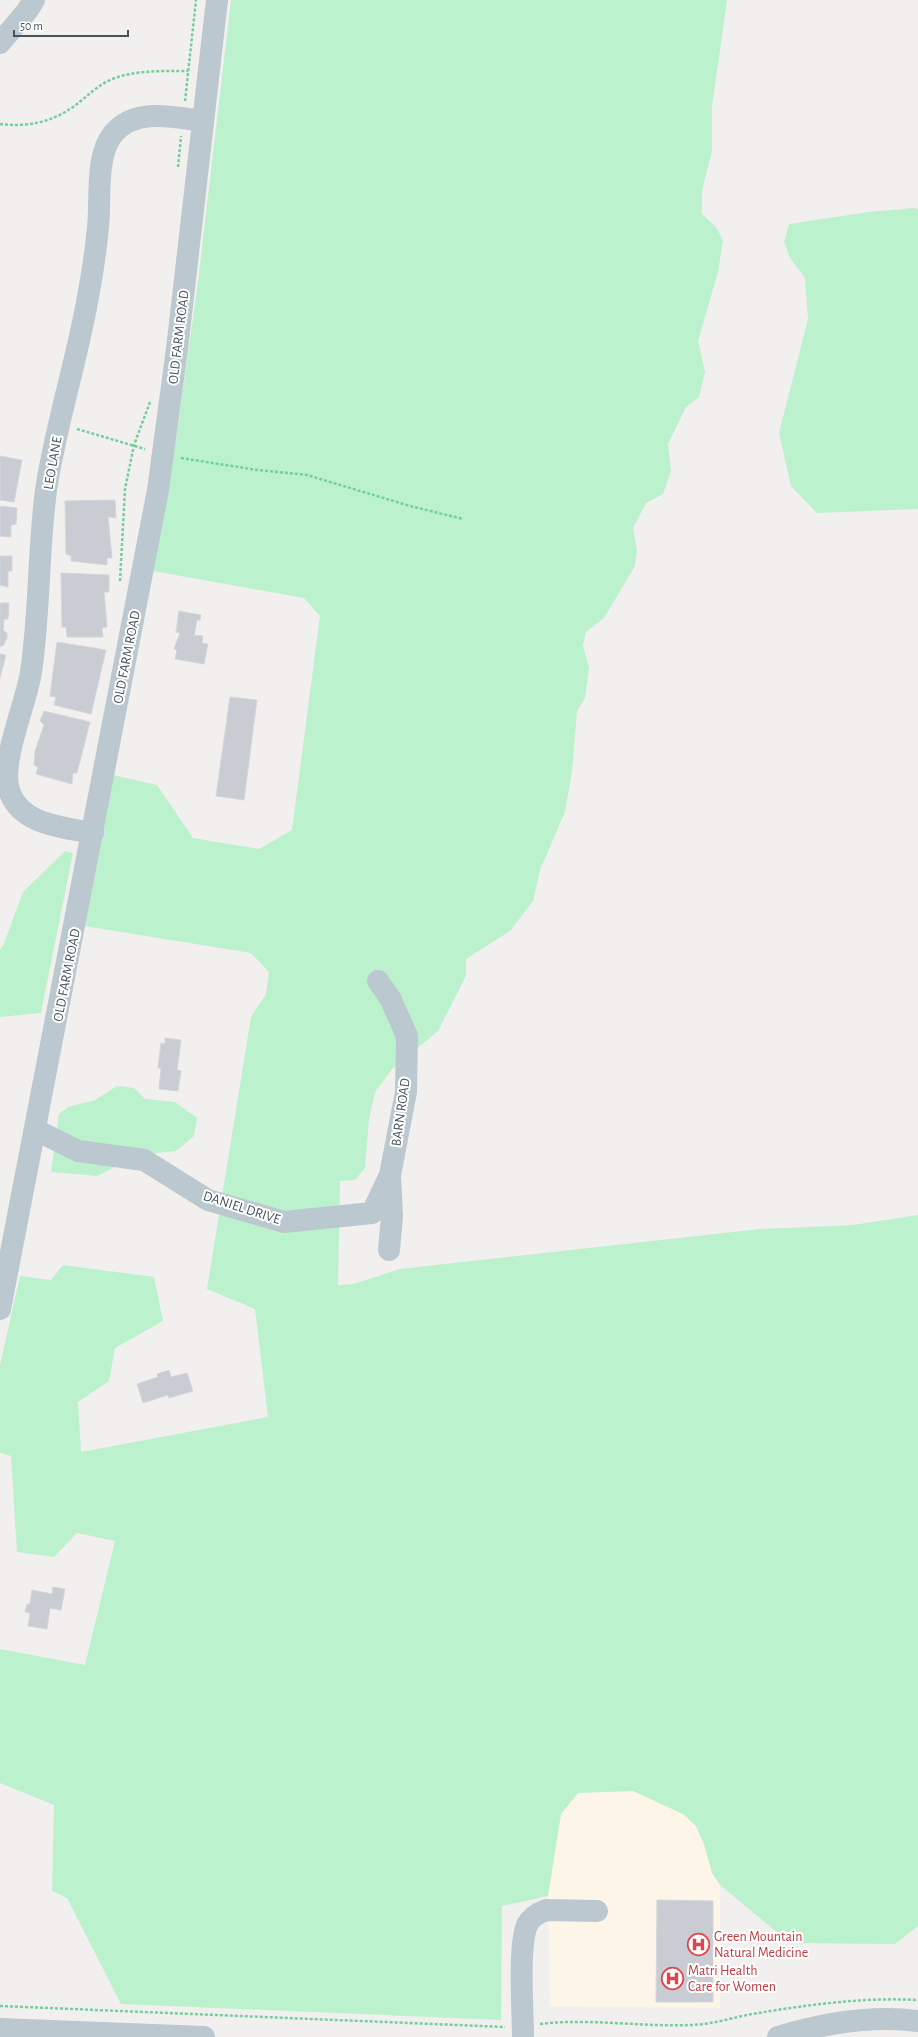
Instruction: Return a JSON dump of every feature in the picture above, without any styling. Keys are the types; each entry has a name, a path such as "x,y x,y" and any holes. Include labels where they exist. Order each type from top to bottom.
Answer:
{"street":[{"path":"0,43 27,11 34,0"},
{"name":"OLD FARM ROAD","path":"0,1309 144,573 163,455 177,349 193,119 198,72 217,0"},
{"name":"LEO LANE","path":"93,833 48,824 28,816 20,809 13,799 9,789 7,767 24,704 33,656 46,494 51,462 88,295 98,225 103,157 113,134 131,120 143,116 193,119"},
{"name":"BARN ROAD","path":"378,981 390,998 407,1036 406,1092 390,1175 392,1216 389,1250"},
{"name":"DANIEL DRIVE","path":"36,1130 78,1151 144,1160 208,1200 284,1222 372,1213 390,1175"},
{"path":"523,2032 523,1945 528,1924 539,1912 546,1910 597,1911"},
{"path":"778,2037 818,2026 852,2021 880,2019 918,2021"},
{"path":"0,2029 204,2037"}],"path":[{"path":"193,119 198,72 196,0"},
{"path":"0,124 42,123 71,109 91,91 104,83 132,72 198,72"},
{"path":"74,428 163,455 257,470 307,475 403,504 463,519"},
{"path":"0,2006 523,2032 552,2023 567,2022 690,2025 772,2011 855,2000 889,1998 918,2000"}],"shaded area":[{"path":"633,1791 683,1814 696,1826 720,1885 720,2008 550,2006 548,1896 561,1814 578,1793"}],"green space":[{"path":"231,0 727,0 712,107 712,151 702,191 702,214 716,227 723,240 718,272 698,341 705,372 699,397 686,407 668,444 671,471 663,494 646,503 633,528 637,551 635,566 604,618 586,632 583,645 589,668 585,698 577,711 572,771 565,812 540,870 533,901 510,931 466,959 466,976 438,1031 392,1069 375,1092 369,1119 365,1168 355,1180 340,1181 338,1285 354,1284 400,1269 760,1229 853,1225 918,1215 918,1926 895,1944 790,1943 720,1885 712,1873 704,1844 696,1826 683,1814 633,1791 578,1793 561,1814 548,1896 502,1906 501,2020 121,2004 67,1898 52,1891 54,1805 0,1783 0,1649 85,1665 115,1541 77,1533 54,1557 17,1552 11,1456 0,1453 0,1365 20,1276 51,1280 63,1265 154,1277 163,1321 115,1348 109,1381 78,1402 81,1452 268,1417 255,1309 207,1289 251,1017 266,994 269,972 251,953 84,926 113,775 157,785 193,838 259,849 292,830 320,616 304,598 153,571 177,433 198,282"},
{"path":"913,208 918,209 918,509 817,513 791,486 779,433 808,319 805,278 790,258 784,242 789,224 869,212"},
{"path":"65,851 73,853 41,1013 0,1017 0,949 3,946 23,892"},
{"path":"117,1086 134,1088 145,1099 175,1102 197,1118 194,1136 176,1151 136,1155 98,1176 51,1172 59,1114 68,1107 95,1100"}],"building":[{"path":"0,456 22,460 14,502 0,500"},
{"path":"115,500 116,518 108,517 112,558 107,558 107,565 71,561 71,556 66,554 65,501"},
{"path":"0,506 17,508 16,524 11,525 11,537 0,536"},
{"path":"0,556 12,556 12,571 8,571 8,587 0,585"},
{"path":"61,573 109,575 109,592 104,592 107,627 102,628 103,637 67,637 66,627 62,627"},
{"path":"0,603 9,603 8,619 4,619 3,630 7,633 7,638 3,646 0,646"},
{"path":"179,611 201,615 200,620 197,620 194,635 203,636 202,643 208,644 204,664 175,659 177,650 174,649 180,633 176,632"},
{"path":"57,642 106,650 91,714 54,705 56,697 50,696"},
{"path":"0,654 6,655 0,678"},
{"path":"230,697 257,700 244,800 216,796"},
{"path":"44,711 90,722 77,773 73,773 72,784 36,774 38,767 34,765 35,751 44,725 40,721"},
{"path":"165,1038 181,1040 177,1070 181,1071 178,1091 159,1089 161,1068 158,1068 161,1043 165,1044"},
{"path":"169,1370 171,1377 187,1373 193,1391 169,1398 168,1395 143,1403 137,1384 158,1377 157,1374"},
{"path":"53,1587 65,1589 61,1610 50,1608 47,1629 28,1626 30,1613 25,1612 27,1604 30,1604 32,1590 52,1594"},
{"path":"657,1900 713,1901 713,2002 656,2002"}],"place":[{"name":"Green Mountain Natural Medicine","path":"699,1944"},
{"name":"Matri Health Care for Women","path":"672,1978"}]}
